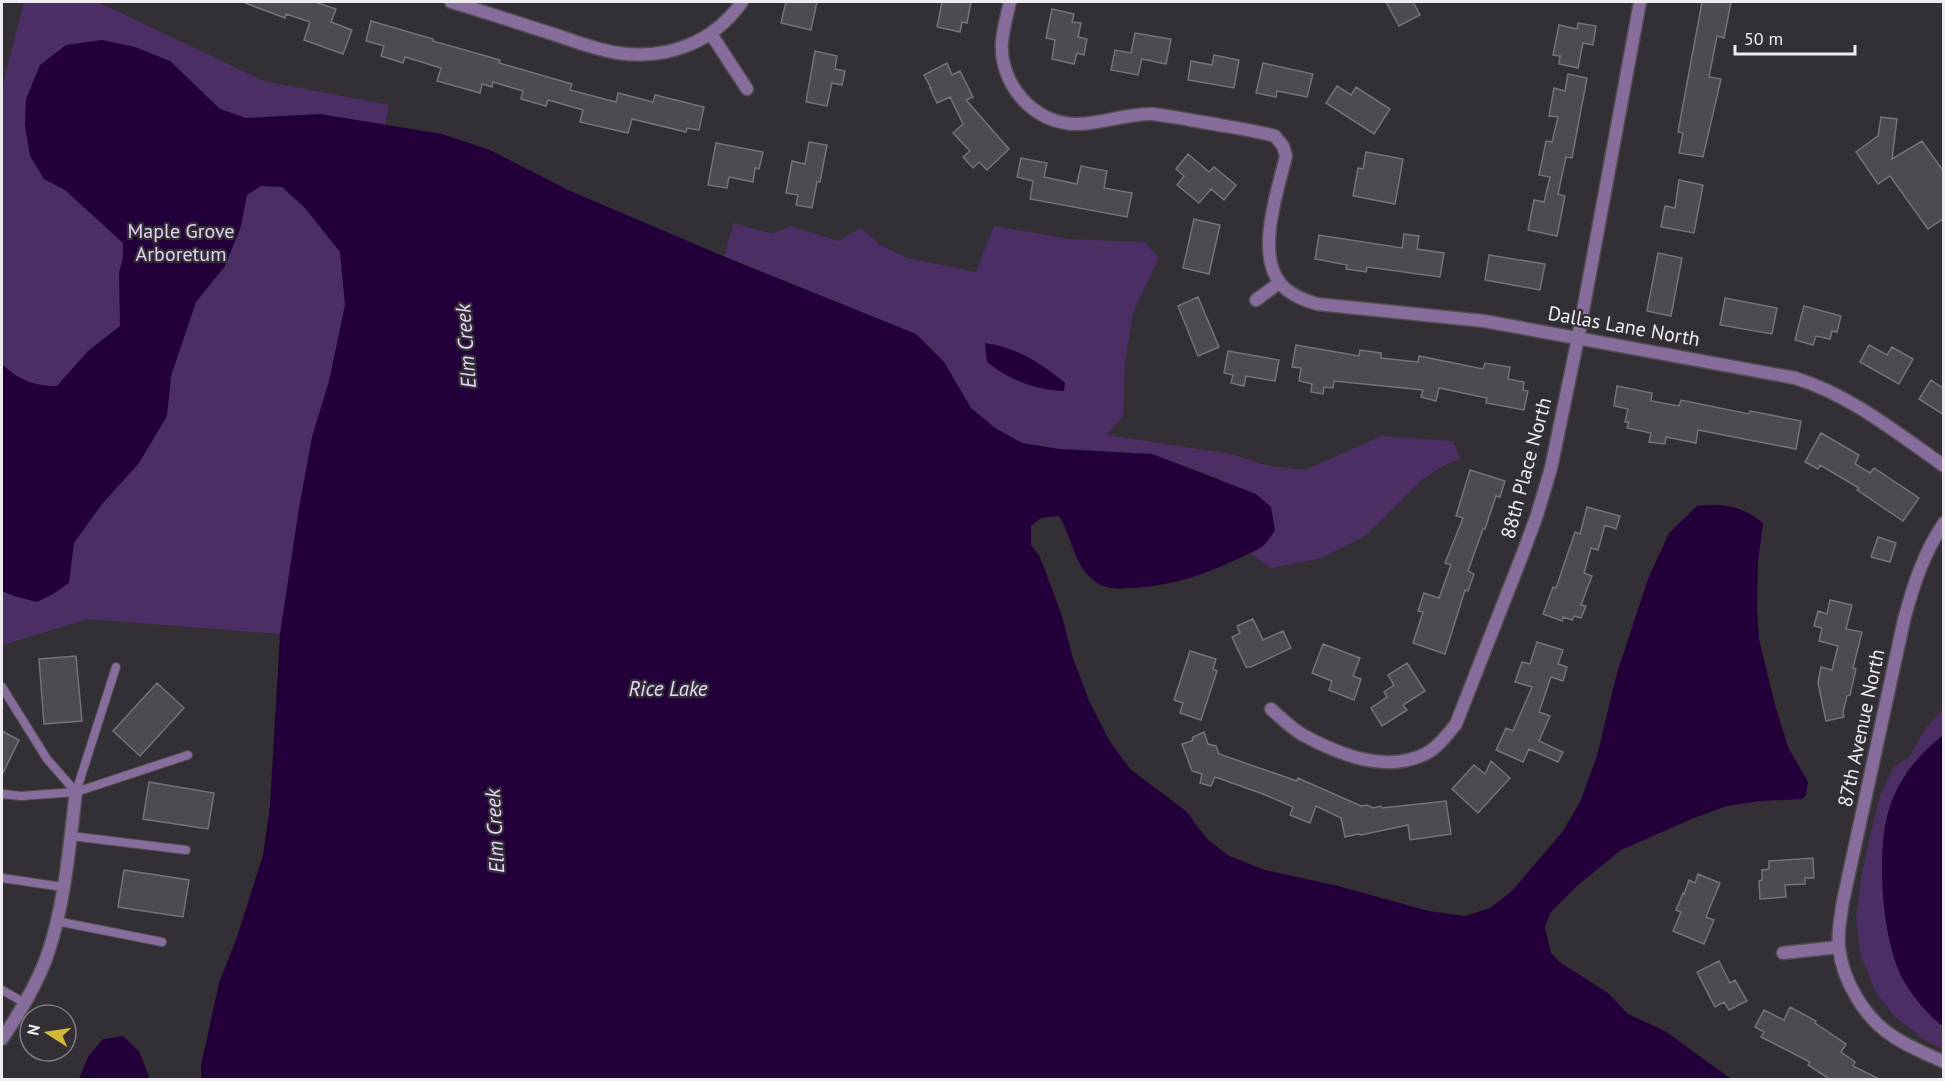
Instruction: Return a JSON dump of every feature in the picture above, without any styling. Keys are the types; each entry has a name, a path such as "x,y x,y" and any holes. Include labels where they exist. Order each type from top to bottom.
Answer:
{"street":[{"path":"451,2 487,7 582,44 617,53 648,54 674,51 711,34 727,21 742,2"},
{"path":"1010,2 1002,43 1007,78 1029,106 1058,122 1075,124 1129,115 1153,114 1275,136 1283,146 1286,156 1269,241 1269,252 1280,282 1256,300"},
{"name":"88th Place North","path":"1270,709 1302,735 1341,752 1372,762 1391,763 1410,760 1429,752 1444,740 1456,723 1537,515 1551,468 1578,338 1640,2"},
{"path":"711,34 747,89"},
{"name":"Dallas Lane North","path":"1280,282 1300,298 1317,304 1484,321 1770,372 1813,384 1854,404 1944,466"},
{"name":"87th Avenue North","path":"1839,947 1843,901 1904,620 1915,581 1944,523"},
{"path":"25,1003 46,958 56,921 71,836 76,792"},
{"path":"1783,953 1839,947 1843,968 1854,990 1875,1021 1892,1036 1944,1062"},
{"path":"2,1039 18,1014"}],"lane":[{"path":"76,792 116,667"},
{"path":"2,687 47,759 76,792"},
{"path":"2,794 21,796 76,792 188,755"},
{"path":"71,836 186,850"},
{"path":"2,878 63,887"},
{"path":"56,921 162,942"},
{"path":"2,990 25,1003"}],"green space":[{"name":"Maple Grove Arboretum","path":"24,2 98,2 264,81 389,105 329,428 280,634 88,619 2,645 2,87"},
{"path":"734,223 772,234 790,226 838,241 861,228 879,244 907,258 976,272 994,226 1070,239 1145,242 1159,258 1133,313 1125,362 1123,416 1107,435 1231,454 1265,465 1305,470 1381,436 1453,441 1460,459 1443,466 1420,481 1365,536 1322,558 1271,568 1249,553 1263,546 1218,478 1152,454 1059,449 1022,443 995,428 971,408 944,362 916,334 724,256"},
{"path":"1943,709 1943,735 1906,771 1939,1024 1943,1026 1943,1050 1925,1040 1895,1017 1875,991 1860,953 1856,917 1862,872 1879,798 1893,768 1910,756 1925,729"}],"water":[{"name":"Rice Lake","path":"102,40 135,47 170,61 220,109 246,118 320,114 442,134 490,150 568,190 737,262 916,334 944,362 971,408 995,428 1022,443 1059,449 1152,454 1256,494 1271,507 1275,530 1262,547 1216,568 1174,582 1121,588 1097,583 1078,561 1059,516 1041,518 1031,526 1031,545 1040,557 1062,616 1072,655 1089,701 1109,740 1130,769 1186,811 1207,839 1229,856 1265,870 1338,886 1429,911 1465,916 1490,908 1512,891 1563,831 1580,802 1597,756 1617,673 1648,579 1669,533 1697,506 1732,507 1755,517 1763,523 1758,561 1759,639 1788,747 1808,782 1806,795 1802,799 1761,801 1727,806 1621,850 1578,885 1550,913 1545,928 1551,953 1561,963 1608,993 1628,1014 1665,1031 1731,1079 201,1079 201,1065 219,983 237,937 263,855 270,806 280,634 312,437 329,381 345,305 340,252 305,208 282,187 261,186 247,195 241,226 225,266 196,302 171,376 167,416 139,463 102,504 74,543 69,583 37,602 2,591 2,364 27,381 57,386 88,351 120,326 119,273 123,257 123,243 65,190 44,179 30,156 25,125 26,99 40,65 66,45"},
{"path":"985,343 1018,352 1047,369 1065,383 1064,391 1033,386 1004,374 987,362"},
{"path":"1943,735 1943,1026 1915,998 1902,978 1895,960 1885,914 1882,863 1887,816 1897,789 1914,764"},
{"path":"123,1036 139,1051 150,1079 79,1079 88,1057 103,1039"}],"building":[{"path":"245,2 315,2 336,9 331,22 352,30 343,54 304,40 310,22 286,14 285,18"},
{"path":"786,2 817,2 811,30 781,23"},
{"path":"942,2 971,2 967,23 962,22 960,32 937,27"},
{"path":"1386,2 1413,2 1420,15 1399,26"},
{"path":"1702,2 1731,2 1724,38 1717,36 1709,77 1721,79 1703,157 1679,153 1683,133 1678,132"},
{"path":"1052,9 1074,14 1072,22 1081,23 1078,37 1087,39 1084,55 1077,53 1074,64 1052,59 1055,40 1046,38"},
{"path":"371,21 500,60 499,63 572,84 570,90 616,102 618,93 653,102 655,95 704,107 699,130 687,128 686,132 632,119 628,133 580,122 583,110 548,100 546,106 521,99 523,91 493,82 492,87 482,84 480,93 437,81 441,68 405,57 403,63 381,56 384,46 366,41"},
{"path":"1578,23 1596,26 1593,45 1583,43 1578,68 1559,64 1560,56 1553,55 1559,25 1577,29"},
{"path":"1135,33 1171,39 1166,64 1142,59 1138,75 1111,70 1115,50 1131,53"},
{"path":"815,51 837,56 835,69 845,71 842,85 832,83 827,106 806,102"},
{"path":"1214,55 1239,60 1234,88 1188,80 1191,61 1212,65"},
{"path":"947,63 952,75 960,71 973,97 966,100 1009,149 987,170 979,162 973,168 963,157 970,151 953,133 963,124 950,97 937,103 924,75"},
{"path":"1263,63 1313,74 1307,97 1277,91 1276,97 1256,93"},
{"path":"1568,74 1587,78 1572,158 1566,157 1558,194 1565,196 1557,236 1528,230 1534,200 1544,202 1550,177 1539,175 1546,141 1552,142 1558,117 1549,116 1554,88 1565,91"},
{"path":"1337,86 1351,95 1356,87 1390,109 1374,134 1326,103"},
{"path":"1881,117 1897,119 1892,159 1922,141 1944,172 1944,218 1928,229 1890,176 1878,184 1856,152 1878,136"},
{"path":"809,142 827,145 812,208 796,205 798,195 786,193 792,161 805,164"},
{"path":"716,143 763,152 759,169 755,168 753,182 729,177 727,188 708,185"},
{"path":"1366,152 1403,159 1395,204 1353,196 1358,168 1363,169"},
{"path":"1188,154 1209,172 1214,167 1236,185 1224,200 1211,189 1199,203 1177,185 1184,176 1176,169"},
{"path":"1021,158 1047,163 1044,177 1077,184 1081,166 1107,171 1104,188 1132,193 1127,217 1030,199 1033,181 1017,177"},
{"path":"1679,180 1703,185 1694,233 1661,227 1665,206 1675,208"},
{"path":"1194,219 1220,225 1209,274 1183,268"},
{"path":"1404,234 1419,236 1417,249 1444,253 1440,277 1367,267 1366,272 1346,269 1347,265 1315,259 1319,235 1402,248"},
{"path":"1658,253 1682,258 1671,316 1647,311"},
{"path":"1489,255 1545,264 1540,290 1485,280"},
{"path":"1198,297 1219,347 1198,356 1178,306"},
{"path":"1725,298 1777,308 1772,334 1720,325"},
{"path":"1804,306 1841,316 1837,332 1832,331 1830,339 1816,336 1813,345 1795,340"},
{"path":"1296,345 1359,356 1360,350 1381,353 1381,358 1418,362 1419,356 1483,369 1485,363 1510,367 1508,379 1524,382 1523,390 1528,391 1524,410 1486,403 1487,398 1439,388 1436,401 1421,397 1423,390 1334,381 1333,388 1324,387 1323,394 1311,392 1312,384 1299,381 1301,368 1292,367"},
{"path":"1869,345 1887,355 1892,347 1913,359 1899,384 1860,362"},
{"path":"1228,351 1279,360 1275,381 1246,376 1244,386 1231,383 1233,375 1224,373"},
{"path":"1931,380 1944,389 1944,415 1919,399"},
{"path":"1617,386 1652,393 1651,401 1679,406 1681,400 1749,414 1750,411 1801,421 1796,449 1698,430 1696,443 1666,437 1665,444 1649,442 1651,433 1627,428 1629,422 1625,422 1628,409 1614,406"},
{"path":"1821,433 1859,455 1855,464 1870,473 1874,468 1919,498 1903,521 1857,490 1859,488 1820,465 1818,469 1805,462"},
{"path":"1470,470 1505,481 1500,497 1496,496 1468,571 1474,574 1468,591 1465,590 1445,654 1413,643 1423,612 1418,611 1424,593 1439,598 1451,565 1445,563 1463,518 1456,516"},
{"path":"1587,507 1620,516 1616,529 1605,525 1598,550 1591,548 1584,573 1592,576 1581,605 1586,606 1581,618 1574,616 1572,620 1563,617 1562,621 1543,614 1553,587 1556,588 1575,532 1580,534"},
{"path":"1878,537 1896,543 1890,562 1871,557"},
{"path":"1830,600 1852,605 1846,629 1862,632 1853,668 1856,669 1850,695 1847,696 1843,712 1844,717 1826,721 1818,683 1821,667 1832,670 1838,646 1819,641 1822,628 1814,626 1818,611 1827,614"},
{"path":"1253,619 1263,640 1283,631 1291,648 1251,667 1246,667 1232,637 1240,633 1237,626"},
{"path":"1537,642 1563,650 1558,664 1567,667 1563,681 1551,677 1539,712 1550,716 1539,741 1563,752 1558,762 1529,749 1523,762 1496,750 1506,728 1513,731 1532,687 1515,682 1522,662 1530,664"},
{"path":"1323,644 1360,658 1353,676 1361,679 1354,700 1329,690 1332,681 1312,673"},
{"path":"1190,651 1216,659 1213,669 1217,671 1201,720 1180,713 1183,703 1174,700"},
{"path":"76,656 82,721 44,724 39,659"},
{"path":"1407,663 1425,691 1403,705 1407,710 1382,726 1371,708 1387,697 1384,692 1394,685 1388,675"},
{"path":"157,683 184,708 140,756 113,731"},
{"path":"2,731 19,740 2,775"},
{"path":"1204,732 1208,744 1216,746 1219,754 1297,781 1298,778 1361,806 1367,805 1373,808 1381,806 1382,808 1446,801 1451,834 1410,840 1408,825 1345,837 1341,818 1316,806 1310,823 1290,815 1293,807 1263,794 1215,777 1211,786 1200,783 1202,774 1192,771 1182,744 1192,741 1193,737"},
{"path":"1491,761 1510,778 1478,813 1452,789 1474,765 1485,774"},
{"path":"149,782 214,793 208,829 143,819"},
{"path":"1813,858 1814,878 1805,878 1805,884 1785,885 1786,897 1760,899 1759,881 1762,880 1762,870 1769,869 1769,861"},
{"path":"124,870 189,880 183,917 118,907"},
{"path":"1698,874 1720,883 1706,917 1714,920 1704,944 1673,931 1681,912 1676,910 1683,893 1689,880 1695,883"},
{"path":"1719,961 1730,983 1735,980 1747,1001 1729,1010 1724,1002 1715,1007 1697,972"},
{"path":"1790,1007 1816,1021 1815,1023 1846,1044 1841,1052 1855,1062 1853,1066 1881,1080 1831,1080 1808,1065 1810,1062 1761,1037 1764,1032 1755,1027 1764,1010 1784,1020"}],"water label":[{"name":"Elm Creek","path":"466,346"},
{"name":"Elm Creek","path":"495,831"}]}
